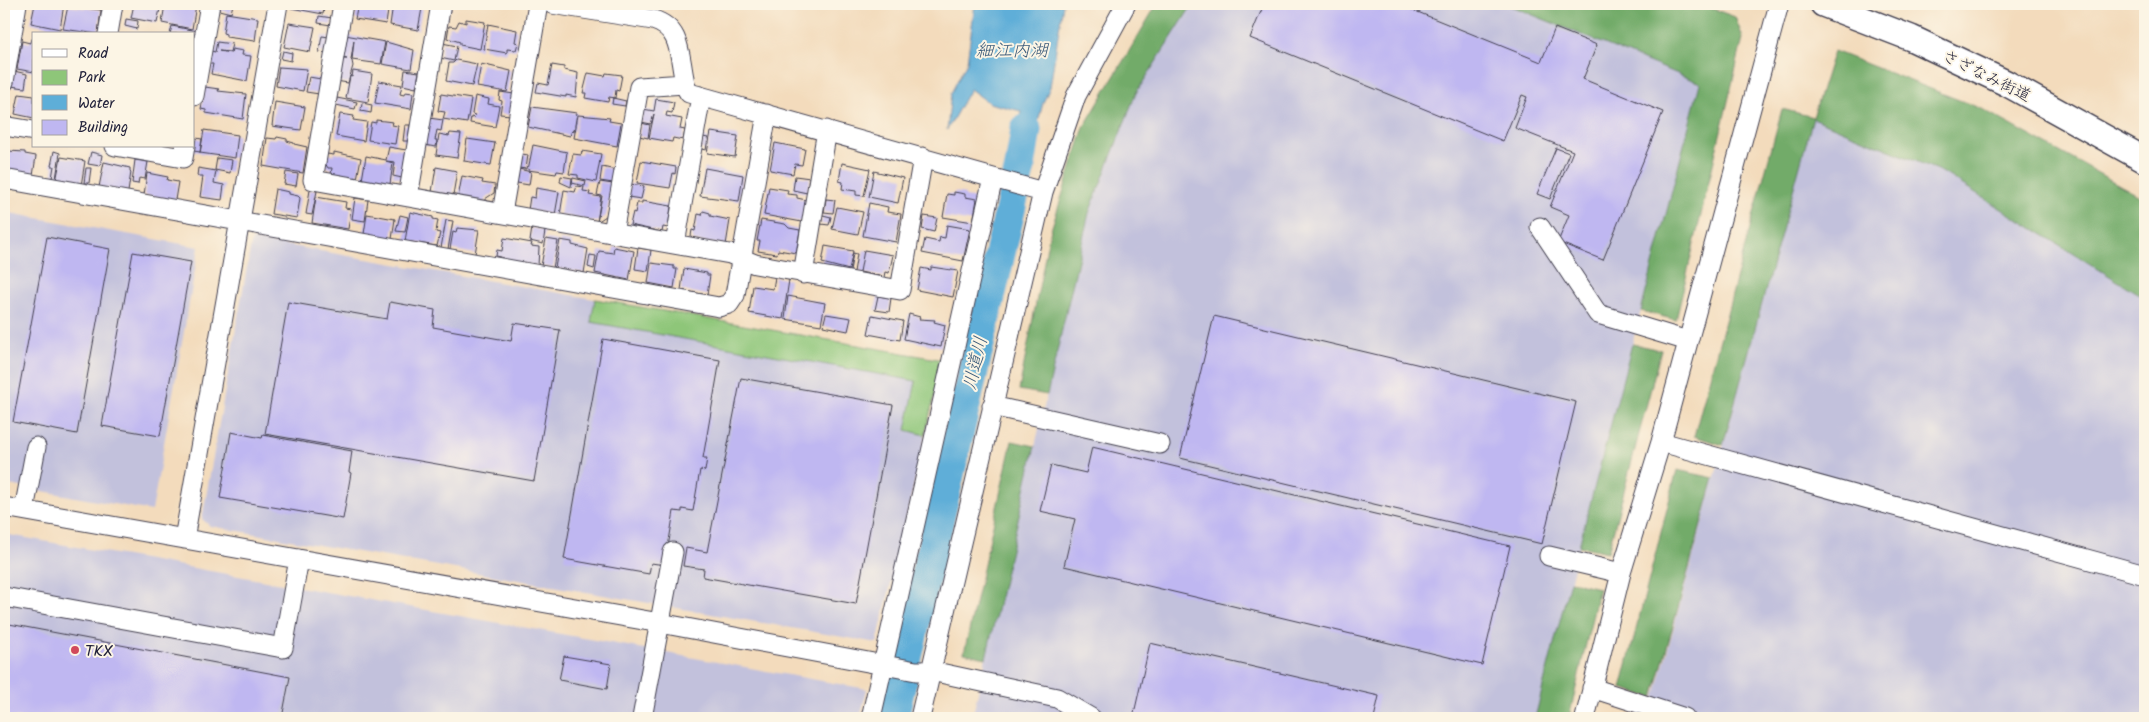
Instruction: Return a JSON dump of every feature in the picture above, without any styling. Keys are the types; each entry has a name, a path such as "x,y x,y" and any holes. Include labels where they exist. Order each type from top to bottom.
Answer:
{"main road":[{"name":"さざなみ街道","path":"1823,4 1911,38 2006,83 2145,160"}],"street":[{"path":"4,82 17,4"},
{"path":"108,32 113,4"},
{"path":"195,90 210,4"},
{"path":"184,539 278,4"},
{"path":"343,4 313,180 730,254 754,264 900,290 923,157"},
{"path":"408,197 441,4"},
{"path":"502,213 538,4"},
{"path":"552,4 652,20 662,24 670,30 677,40 688,92 1035,190"},
{"path":"920,718 924,671 992,406 1035,190 1076,96 1126,4"},
{"path":"1585,718 1621,573 1661,442 1780,4"},
{"path":"613,233 639,87 685,84"},
{"path":"675,244 701,96"},
{"path":"4,179 720,307 729,304 735,296 767,114"},
{"path":"4,126 32,132"},
{"path":"803,274 827,130"},
{"path":"126,148 183,158 185,148"},
{"path":"871,718 886,664 997,179"},
{"path":"1540,227 1598,314 1688,341"},
{"path":"992,406 1160,444"},
{"path":"1661,442 2145,574"},
{"path":"24,510 36,447"},
{"path":"4,507 924,671 1057,698 1091,718"},
{"path":"642,718 673,552"},
{"path":"1549,556 1621,573"},
{"path":"4,597 283,648 299,559"},
{"path":"1592,688 1685,718"}],"shaded area":[{"path":"1193,4 1506,4 1700,83 1535,718 972,718 1089,213 1136,93"},
{"path":"1813,118 1942,172 2145,298 2145,718 1649,718"},
{"path":"4,212 199,247 152,511 4,484"},
{"path":"252,239 943,360 877,643 210,526 202,519"},
{"path":"4,534 867,689 860,718 4,718"}],"green space":[{"path":"1157,4 1193,4 1136,93 1089,213 1047,395 1019,390 1049,236 1084,127"},
{"path":"1506,4 1700,4 1735,17 1743,38 1676,320 1641,311 1700,83"},
{"path":"1834,51 1982,109 2145,199 2145,298 1942,172 1813,118 1723,445 1694,436 1782,109 1813,117"},
{"path":"595,299 943,360 925,435 906,430 916,381 591,322"},
{"path":"1632,344 1661,350 1608,552 1579,546"},
{"path":"1012,441 1035,446 986,658 964,653"},
{"path":"1677,470 1714,478 1653,698 1621,688"},
{"path":"1570,581 1599,588 1569,718 1535,718"}],"water":[{"name":"細江内湖","path":"975,4 1063,4 1050,87 1043,103 1025,172 1011,170 1021,111 989,103 970,89 947,130 951,93 967,62"}],"building":[{"path":"35,4 64,4 60,29 31,23"},
{"path":"134,4 161,4 157,23 131,18"},
{"path":"165,4 196,5 192,29 162,23"},
{"path":"220,4 233,4 231,13 219,10"},
{"path":"292,4 325,4 323,14 291,8"},
{"path":"358,4 389,4 386,24 355,19"},
{"path":"393,4 422,8 418,30 390,25"},
{"path":"1264,4 1398,4 1541,62 1555,28 1597,45 1583,79 1663,112 1603,260 1558,242 1569,215 1550,207 1573,151 1515,128 1527,97 1522,95 1503,141 1250,38"},
{"path":"68,6 101,10 98,32 63,29"},
{"path":"226,13 258,18 255,41 226,37 226,34 223,33"},
{"path":"319,16 332,18 331,25 318,23"},
{"path":"126,19 138,21 137,29 125,26"},
{"path":"466,19 485,22 480,49 460,45 460,42 447,38 449,26 456,27 459,21 466,23"},
{"path":"289,23 315,27 310,52 284,47"},
{"path":"488,24 517,30 515,42 518,43 516,50 507,49 507,53 484,49"},
{"path":"172,26 197,31 196,39 195,32 170,32"},
{"path":"345,35 385,42 381,64 352,60 354,40 351,60 353,66 348,83 336,81 341,59 347,59 341,58"},
{"path":"322,36 329,37 326,53 319,52"},
{"path":"32,39 32,72 17,69 22,41 30,43"},
{"path":"217,42 232,44 230,52 219,51 231,53 232,49 243,51 242,55 251,56 247,81 211,74 213,64 209,64 211,51 215,52"},
{"path":"386,42 414,50 411,69 382,64"},
{"path":"442,43 457,46 454,61 440,58"},
{"path":"283,51 292,53 291,61 281,59"},
{"path":"456,60 477,64 472,86 446,81 449,63 453,63"},
{"path":"481,64 511,71 507,92 477,87"},
{"path":"552,65 564,67 564,70 578,73 576,97 536,92 538,83 548,85"},
{"path":"279,67 307,69 303,91 276,86"},
{"path":"405,70 419,72 416,88 403,85"},
{"path":"14,71 27,74 25,88 11,86"},
{"path":"353,71 372,74 368,102 346,98 350,76 352,77"},
{"path":"588,73 605,76 606,73 622,75 619,91 616,90 615,98 609,97 608,102 585,98 586,93 583,93"},
{"path":"309,77 321,79 319,94 306,92"},
{"path":"379,81 402,85 400,94 404,95 405,92 413,93 411,109 375,103"},
{"path":"205,87 219,89 218,91 246,94 243,119 206,113 206,110 201,109"},
{"path":"500,92 514,94 511,115 500,114 502,101 499,100"},
{"path":"19,94 32,96 32,118 15,114"},
{"path":"441,94 471,99 467,123 443,119 445,112 438,111"},
{"path":"475,96 489,99 488,104 499,106 495,127 470,123 471,117 474,118 475,115 472,114"},
{"path":"337,98 357,102 355,109 336,105"},
{"path":"613,98 626,101 625,106 612,104"},
{"path":"656,99 674,102 672,113 667,112 666,116 682,119 680,129 685,130 683,140 673,138 672,142 649,138 654,114 651,124 641,122 643,109 654,111"},
{"path":"275,102 305,107 301,130 272,126"},
{"path":"362,103 372,105 371,113 361,111"},
{"path":"532,107 577,113 574,131 572,130 570,136 528,127"},
{"path":"340,114 354,116 353,120 367,122 364,141 336,136"},
{"path":"578,115 610,118 609,121 621,123 617,146 574,138"},
{"path":"429,118 443,120 441,131 437,130 436,147 424,145"},
{"path":"376,120 393,122 392,125 398,126 395,144 368,140 371,122 376,123"},
{"path":"641,123 650,125 648,138 639,136"},
{"path":"405,125 410,125 408,141 403,141"},
{"path":"204,130 238,135 235,158 200,153"},
{"path":"711,132 738,136 735,157 707,153"},
{"path":"450,133 461,134 457,158 436,155 439,134 449,136"},
{"path":"277,137 307,147 303,173 263,166 267,138 276,139"},
{"path":"703,137 708,138 706,150 701,149"},
{"path":"196,138 202,139 200,152 194,151"},
{"path":"467,139 495,143 491,165 464,161"},
{"path":"775,143 805,149 802,165 795,164 793,174 770,170"},
{"path":"533,145 567,152 564,172 557,171 556,174 528,170"},
{"path":"389,147 406,150 402,178 393,176 395,162 386,161 393,163 390,184 362,180 366,156 386,160"},
{"path":"1556,148 1569,153 1550,199 1537,194"},
{"path":"8,151 25,152 25,154 36,156 33,176 5,172"},
{"path":"54,151 60,153 56,179 52,178 54,166 51,166"},
{"path":"582,151 601,154 596,182 578,178 578,175 569,174 573,154 581,155"},
{"path":"91,152 102,155 100,166 88,164"},
{"path":"334,152 361,158 357,179 331,174 332,168 328,168 325,163 327,154 334,155"},
{"path":"522,154 528,155 526,169 519,168"},
{"path":"61,157 85,161 81,186 56,181"},
{"path":"217,158 232,160 230,173 215,170"},
{"path":"135,160 148,162 145,179 139,178 138,184 132,183"},
{"path":"641,161 676,167 670,188 637,183"},
{"path":"104,162 130,168 128,192 99,187"},
{"path":"842,163 870,169 864,196 856,195 856,191 842,189 843,182 839,181"},
{"path":"436,167 457,171 453,195 432,192"},
{"path":"602,167 616,170 613,183 600,181"},
{"path":"86,168 91,168 89,183 84,183"},
{"path":"198,168 216,171 214,183 224,185 222,200 200,197 203,176 197,176"},
{"path":"705,168 743,175 739,201 700,196"},
{"path":"519,169 531,172 529,185 517,183"},
{"path":"874,171 903,178 898,203 869,197"},
{"path":"286,172 298,174 296,186 284,184"},
{"path":"147,173 168,177 167,180 178,182 175,200 144,195"},
{"path":"462,176 483,180 482,183 495,185 494,193 485,199 485,203 458,198"},
{"path":"561,176 572,178 571,187 560,182"},
{"path":"795,176 810,178 807,193 793,190"},
{"path":"573,178 586,181 585,186 572,183"},
{"path":"600,182 613,184 606,216 597,222 602,196 597,195"},
{"path":"630,184 644,186 641,199 628,197"},
{"path":"577,186 584,187 583,191 590,192 589,195 601,197 597,222 560,215 564,190 575,192"},
{"path":"769,187 788,190 787,194 797,195 797,198 806,200 802,222 764,215"},
{"path":"536,188 559,192 555,215 528,210 530,197 535,198"},
{"path":"275,189 289,192 289,194 300,198 297,218 271,214"},
{"path":"310,190 317,191 312,215 306,214"},
{"path":"954,192 965,194 965,197 977,199 973,222 943,217 947,194 954,195"},
{"path":"316,197 346,202 345,208 351,209 348,229 312,223"},
{"path":"355,198 368,200 365,221 352,219"},
{"path":"826,199 835,200 833,213 824,212"},
{"path":"642,201 671,206 668,228 663,227 662,232 630,225 637,203 642,203"},
{"path":"869,203 888,207 887,212 901,214 896,242 863,236"},
{"path":"837,207 863,212 858,234 832,229"},
{"path":"703,211 710,213 710,216 730,220 726,245 694,241 691,236 692,230 695,231 698,214 702,215"},
{"path":"410,212 433,217 433,219 438,220 436,232 440,233 437,246 405,241"},
{"path":"367,214 395,219 392,239 364,234"},
{"path":"400,215 408,217 405,232 396,231"},
{"path":"823,215 831,217 829,225 821,224"},
{"path":"924,216 937,218 934,232 922,229"},
{"path":"446,220 453,221 448,249 441,248"},
{"path":"761,220 785,224 789,228 800,230 796,253 778,250 777,254 758,251 760,241 757,241"},
{"path":"947,225 970,229 963,261 922,253 925,239 939,242 940,237 945,238"},
{"path":"457,228 479,230 475,254 450,249 453,232 456,233"},
{"path":"532,228 545,231 543,244 530,241"},
{"path":"47,237 110,249 77,434 13,422"},
{"path":"504,238 532,243 531,246 539,247 538,266 507,261 496,256 497,250 502,251"},
{"path":"546,239 558,241 553,268 541,266"},
{"path":"560,240 572,242 572,245 588,249 584,273 555,268"},
{"path":"825,246 853,251 849,270 822,263"},
{"path":"614,247 634,251 629,280 595,273 599,251 613,253"},
{"path":"638,248 651,250 648,271 635,269"},
{"path":"864,250 893,255 889,273 885,272 884,277 860,272"},
{"path":"133,252 191,262 160,436 102,426"},
{"path":"853,253 857,254 854,272 850,271"},
{"path":"590,255 596,256 594,269 588,267"},
{"path":"651,263 674,266 674,269 677,269 674,288 648,283"},
{"path":"931,267 958,271 953,297 917,290 921,268 931,270"},
{"path":"684,269 710,275 707,295 681,290"},
{"path":"775,277 789,280 783,319 749,313 753,286 773,289"},
{"path":"788,296 825,303 821,325 785,319"},
{"path":"878,296 891,298 889,312 875,310"},
{"path":"288,302 387,319 390,302 435,310 433,327 511,341 514,323 560,330 534,481 265,434"},
{"path":"826,314 851,318 848,331 823,326"},
{"path":"909,314 920,317 919,319 935,320 934,322 945,325 941,347 904,339"},
{"path":"872,315 903,321 900,340 868,334"},
{"path":"1214,316 1576,402 1542,544 1180,458"},
{"path":"603,339 720,360 703,458 707,458 705,471 700,470 693,511 682,509 682,512 674,511 665,565 651,563 649,574 564,559"},
{"path":"741,378 893,405 856,604 703,577 704,569 683,566 686,548 707,552"},
{"path":"231,432 262,438 263,435 352,451 349,472 351,473 343,519 220,498"},
{"path":"1092,447 1510,546 1482,665 1064,566 1075,519 1040,511 1051,465 1086,473"},
{"name":"TKX","path":"4,623 290,677 282,718 4,718"},
{"path":"1150,643 1379,696 1374,718 1133,718"},
{"path":"564,656 611,664 607,689 559,680"}],"waterway":[{"name":"川道川","path":"893,718 1020,167 1026,129"}],"place":[{"name":"TKX","path":"75,650"}]}
